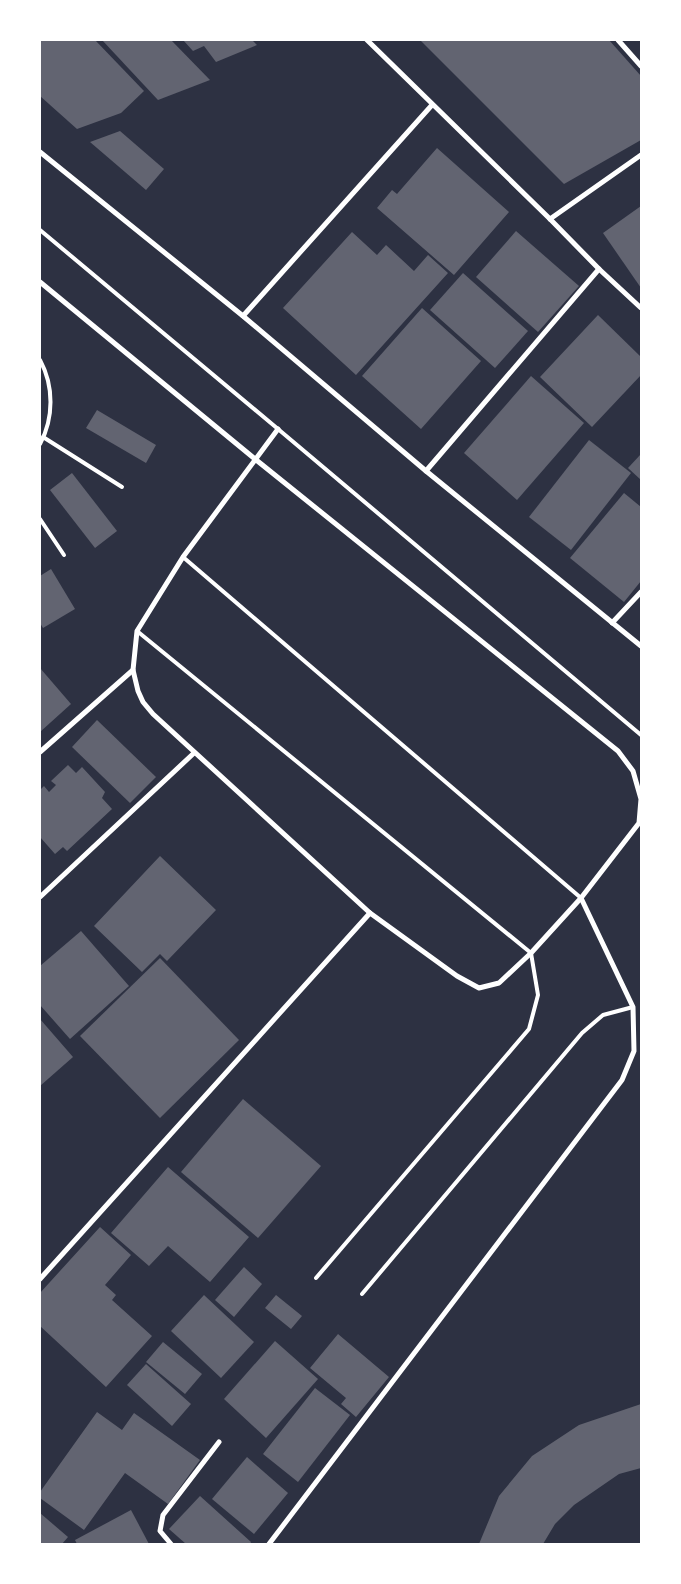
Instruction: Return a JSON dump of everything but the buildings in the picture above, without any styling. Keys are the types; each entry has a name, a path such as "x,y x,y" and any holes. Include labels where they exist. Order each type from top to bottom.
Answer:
{"street":[{"path":"367,40 641,308"},
{"path":"618,40 641,66"},
{"path":"243,316 432,104"},
{"path":"40,152 243,316 426,471 641,646"},
{"path":"550,219 641,155"},
{"path":"426,471 599,269"},
{"path":"40,282 255,459 618,751 633,771 641,798 639,823 581,898 531,953 499,983 479,988 457,976 370,913 153,714 143,702 138,691 133,670 137,632 183,556 255,459 278,429"},
{"path":"612,623 641,592"},
{"path":"40,752 133,670"},
{"path":"40,898 194,753"},
{"path":"269,1544 622,1080 634,1051 633,1007 581,898"},
{"path":"40,1278 370,913"},
{"path":"172,1544 160,1531 163,1515 219,1442"}],"lane":[{"path":"40,230 641,735"},
{"path":"40,360 49,384 50,402 49,420 40,444"},
{"path":"44,437 122,487"},
{"path":"40,519 64,555"},
{"path":"183,556 581,898"},
{"path":"137,632 531,953 538,995 529,1029 316,1278"},
{"path":"362,1294 582,1033 603,1014 633,1007"}]}
